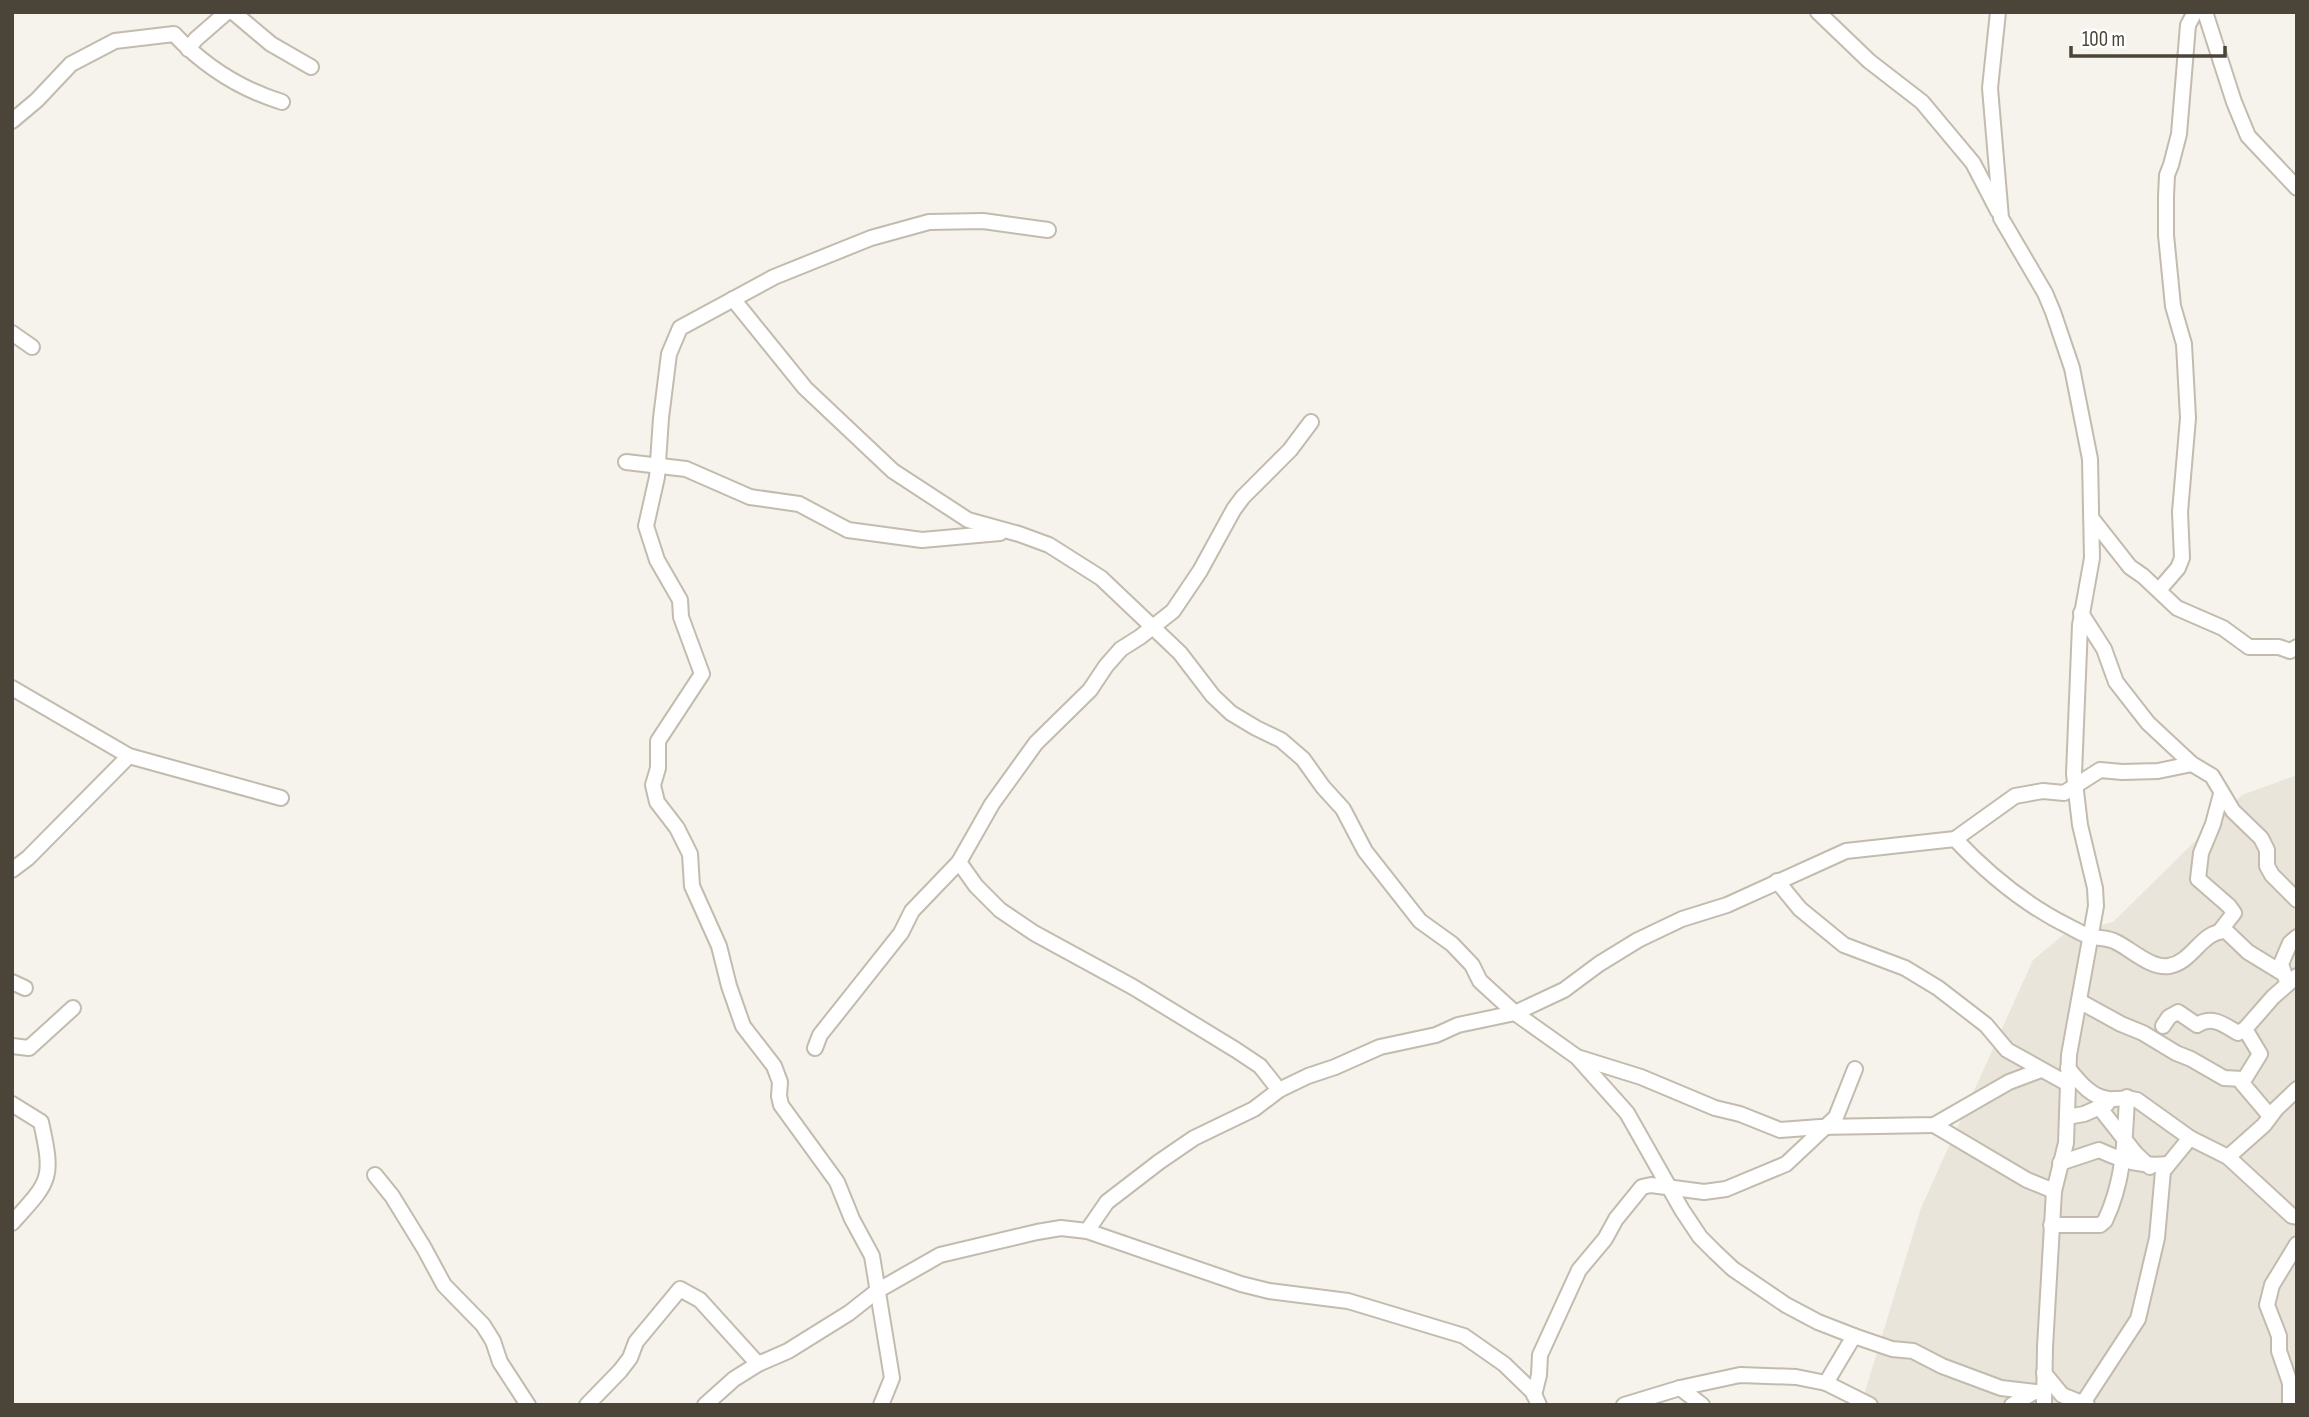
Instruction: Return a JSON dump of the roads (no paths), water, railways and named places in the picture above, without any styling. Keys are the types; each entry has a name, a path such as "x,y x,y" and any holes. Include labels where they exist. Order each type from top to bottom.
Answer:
{"street":[{"path":"188,49 227,12"},
{"path":"233,12 271,44 311,67"},
{"path":"1818,12 1869,61 1922,102 1973,163 2001,218 2045,293 2072,368 2090,459 2092,558 2081,613 2075,787 2080,825 2095,888 2096,906 2068,1068 2066,1143 2054,1191 2045,1373 2041,1396"},
{"path":"1998,12 1990,88 2001,218"},
{"path":"2159,590 2178,568 2182,558 2179,512 2188,418 2184,344 2173,306 2166,235 2166,175 2179,134 2188,25 2195,12"},
{"path":"2205,12 2248,136 2297,188"},
{"path":"12,121 37,100 71,64 115,41 174,34 218,74 241,84 253,93 282,102"},
{"path":"881,1405 892,1378 872,1256 852,1219 837,1182 781,1105 780,1082 774,1066 743,1026 719,946 692,886 690,854 677,828 657,802 653,785 658,768 658,741 702,674 681,617 680,600 657,560 646,526 658,465 669,354 680,328 774,277 871,238 929,222 983,221 1048,230"},
{"path":"733,299 805,388 893,471 968,520 1049,545 1101,578 1181,653 1213,696 1231,713 1256,729 1281,740 1303,759 1343,809 1365,851 1420,921 1452,944 1472,965 1480,981 1515,1013 1577,1057 1628,1113 1668,1187 1700,1237 1733,1269 1786,1305 1818,1322 1892,1349 1913,1351 1942,1366 2001,1388 2041,1396"},
{"path":"12,333 32,347"},
{"path":"816,1048 820,1035 901,933 912,911 959,862 992,804 1036,743 1090,690 1112,658 1173,611 1243,497 1290,450 1311,422"},
{"path":"626,462 686,469 750,497 799,504 848,530 922,540 1012,532"},
{"path":"2093,520 2130,567 2177,608 2223,628 2249,647 2279,647 2290,651 2297,647"},
{"path":"2081,613 2104,649 2116,682 2148,723 2192,764 2212,776 2232,811 2261,838 2267,850 2267,866 2272,876 2297,900"},
{"path":"12,688 128,756 281,798"},
{"path":"12,870 28,858 128,756"},
{"path":"1087,1231 1107,1202 1129,1183 1194,1138 1254,1109 1279,1090 1380,1047 1436,1035 1458,1025 1515,1013 1564,990 1638,940 1682,919 1727,905 1846,851 1955,839 2015,796 2043,791 2064,793 2100,770 2158,771 2192,764"},
{"path":"2220,931 2234,913 2198,879 2198,868 2205,838 2213,824 2221,794"},
{"path":"1955,839 2002,883 2039,910 2091,937 2113,940 2157,965 2167,966 2179,962 2206,936 2226,931 2248,952 2289,977"},
{"path":"959,862 976,886 1000,910 1034,933 1133,987 1219,1039 1260,1066 1279,1090"},
{"path":"1777,881 1800,909 1844,945 1905,968 1938,988 1986,1026 2007,1050 2068,1084"},
{"path":"2289,977 2281,964 2290,943 2297,937"},
{"path":"2163,1026 2169,1017 2178,1012 2197,1025 2211,1020 2217,1021 2238,1033 2245,1030 2289,977"},
{"path":"2079,1001 2121,1024 2143,1032 2176,1054 2224,1077 2243,1079"},
{"path":"12,1046 29,1048 74,1008"},
{"path":"2245,1030 2260,1054 2242,1083 2270,1116"},
{"path":"1577,1057 1641,1077 1715,1108 1740,1114 1780,1130 1934,1125 2009,1082 2041,1070"},
{"path":"2068,1068 2082,1086 2107,1099 2121,1098 2144,1104 2190,1139 2228,1157 2292,1216 2297,1217"},
{"path":"1536,1400 1540,1355 1579,1270 1642,1187 1651,1185 1704,1192 1726,1189 1786,1164 1836,1117 1855,1069"},
{"path":"2228,1157 2264,1125 2297,1089"},
{"path":"2067,1117 2121,1098"},
{"path":"2051,1225 2100,1225 2105,1221 2120,1182 2124,1161 2121,1098"},
{"path":"12,1104 41,1122 46,1144 48,1176 44,1188 12,1223"},
{"path":"2099,1107 2136,1154 2163,1180"},
{"path":"1934,1125 2027,1180 2054,1191"},
{"path":"2045,1373 2062,1395 2085,1404 2138,1319 2157,1238 2164,1171 2190,1139"},
{"path":"2060,1163 2099,1150 2124,1161 2150,1166 2168,1164"},
{"path":"375,1175 424,1248 444,1285 483,1325 494,1341 506,1374 528,1405"},
{"path":"705,1405 734,1379 758,1364 788,1351 877,1291 940,1255 1061,1228 1087,1231 1241,1284 1269,1291 1348,1301 1464,1336 1504,1364 1536,1400"},
{"path":"2290,1405 2290,1382 2280,1351 2279,1336 2267,1305 2272,1285 2297,1244"},
{"path":"587,1405 620,1371 630,1358 636,1342 681,1289 700,1300 758,1364"},
{"path":"1826,1383 1854,1336"},
{"path":"1623,1405 1680,1388 1740,1375 1796,1377 1826,1383 1870,1405"},
{"path":"1680,1388 1702,1405"},
{"path":"2012,1405 2041,1396"}]}
